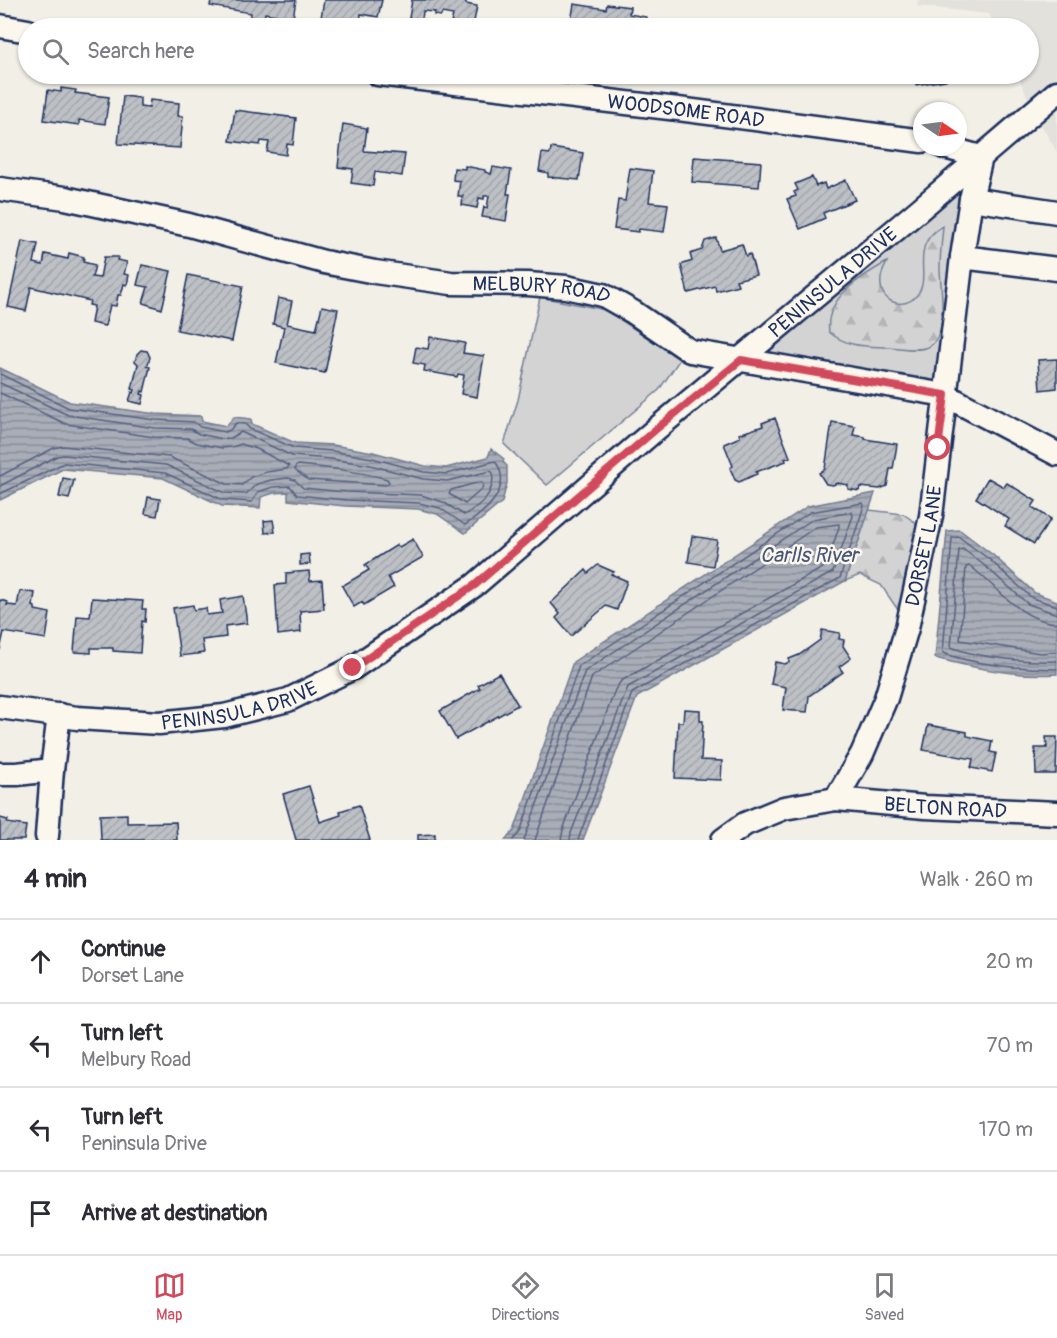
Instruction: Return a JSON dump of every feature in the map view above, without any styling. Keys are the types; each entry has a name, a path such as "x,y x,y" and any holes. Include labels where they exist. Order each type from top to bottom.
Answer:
{"street":[{"path":"0,26 18,29"},
{"name":"WOODSOME ROAD","path":"462,84 913,140"},
{"name":"PENINSULA DRIVE","path":"0,707 59,715 159,723 224,716 288,700 353,668 475,585 655,430 1057,92"},
{"path":"967,153 981,157"},
{"name":"DORSET LANE","path":"836,799 862,754 885,698 907,628 931,516 962,257 971,198 981,157"},
{"name":"MELBURY ROAD","path":"0,189 64,198 189,225 324,262 375,272 451,283 528,284 575,289 603,295 633,312 690,351 945,395 1057,454"},
{"path":"971,198 1057,212"},
{"path":"962,257 1057,270"},
{"path":"47,836 59,715"},
{"path":"0,774 52,770"},
{"path":"723,840 745,824 784,808 836,799"},
{"name":"BELTON ROAD","path":"836,799 925,807 1057,813"}],"shaded area":[{"path":"918,0 1057,0 1057,152 1037,118 1022,84 1039,84 1039,18 991,18 989,14 917,6"}],"green space":[{"path":"960,188 937,385 763,354"},
{"path":"943,226 940,268 942,311 939,333 935,342 928,347 918,349 863,346 842,341 829,332 832,309 839,299 856,281 887,262 881,279 881,286 886,297 896,303 908,302 914,298 920,291 922,282 923,253 926,244 932,234"},
{"path":"540,297 606,310 680,359 659,390 547,485 504,444 518,400"},
{"path":"869,510 903,514 918,524 916,544 898,610 881,585 860,575 845,581"}],"water":[{"path":"0,368 70,402 156,414 201,416 202,421 226,426 234,417 251,419 252,424 295,443 333,445 373,452 425,466 446,468 488,457 491,449 504,459 503,462 507,466 507,483 502,502 465,533 437,514 418,509 345,506 288,500 288,492 261,497 260,508 222,506 163,478 63,469 0,500"},
{"name":"Carlls River","path":"875,493 845,581 637,697 583,840 505,840 514,831 573,662 808,506"},
{"path":"960,530 993,555 1035,593 1057,601 1057,674 996,671 935,658 947,531"}],"building":[{"path":"211,0 296,0 293,18 265,13 264,18 250,18 251,13 210,6"},
{"path":"324,0 382,0 378,17 361,14 361,18 321,18"},
{"path":"412,0 466,0 466,4 477,6 475,18 452,18 453,15 442,13 441,16 434,15 435,12 423,11 422,18 409,18"},
{"path":"574,4 606,9 607,4 630,7 629,14 646,17 646,18 572,18"},
{"path":"61,88 76,90 75,93 109,97 105,124 79,120 79,125 44,120 48,90 61,92"},
{"path":"123,96 140,98 140,107 149,108 150,100 179,103 178,116 183,116 180,148 118,144"},
{"path":"235,110 296,118 293,145 287,144 286,155 267,152 269,142 261,141 260,145 230,141"},
{"path":"343,124 367,128 364,151 405,154 402,176 375,172 373,186 351,183 353,169 338,167"},
{"path":"551,148 583,153 579,180 548,177 548,173 539,171 542,153 550,154"},
{"path":"694,157 761,162 759,187 692,182"},
{"path":"465,166 485,170 491,174 493,167 511,170 506,221 482,217 484,207 487,208 489,196 484,196 484,199 479,198 477,208 462,205 463,196 458,196 460,181 453,180 454,168 465,169"},
{"path":"630,168 653,171 649,202 668,204 664,232 614,229 618,200 625,201"},
{"path":"812,177 816,186 824,183 826,189 846,180 855,200 823,213 825,218 800,229 787,199 796,196 794,192 798,190 795,184"},
{"path":"716,238 720,250 742,244 746,256 750,254 756,275 736,280 738,285 716,291 715,286 688,293 681,265 692,261 690,254 702,250 705,241"},
{"path":"22,241 38,244 34,263 43,265 45,254 68,259 69,253 84,257 83,262 95,265 92,277 100,278 104,257 118,257 117,260 127,262 124,274 129,275 127,285 124,284 121,295 118,295 116,306 110,305 105,326 91,323 94,306 89,305 90,301 31,287 26,311 8,307"},
{"path":"142,265 171,271 162,309 143,303 148,287 137,285"},
{"path":"188,275 243,286 232,341 177,330"},
{"path":"278,298 292,301 287,324 316,330 322,306 338,309 325,373 276,363 284,327 273,324"},
{"path":"430,337 465,343 463,353 484,356 477,397 461,394 464,375 458,374 457,377 424,371 425,365 413,363 416,347 428,349"},
{"path":"141,350 147,351 150,357 146,366 150,367 144,392 142,391 141,394 144,395 142,404 129,401 135,390 132,389 138,364 135,361"},
{"path":"1057,359 1057,388 1040,390 1038,360"},
{"path":"775,418 790,457 785,459 786,461 756,472 757,474 739,482 735,480 730,468 733,466 724,444 740,437 739,434 763,426 762,423"},
{"path":"832,422 855,426 853,435 897,444 893,469 890,469 887,486 880,489 860,487 859,491 848,489 848,485 826,484 819,473 825,469"},
{"path":"63,478 74,480 69,499 59,497"},
{"path":"988,478 1004,487 1007,483 1036,501 1032,507 1051,519 1034,544 1005,526 1009,519 976,498"},
{"path":"148,497 160,499 157,516 145,514"},
{"path":"273,520 275,532 265,533 264,521"},
{"path":"692,536 717,540 713,566 688,562"},
{"path":"413,539 423,557 388,577 394,587 364,605 362,602 354,607 342,586 369,570 365,565 397,545 399,547"},
{"path":"309,554 310,564 300,565 300,555"},
{"path":"598,565 627,581 617,610 606,606 571,636 556,618 560,614 551,603 586,570 588,573"},
{"path":"309,571 310,581 322,580 324,609 300,611 301,632 278,635 275,585 286,584 286,573"},
{"path":"20,591 35,593 33,606 35,610 50,613 46,639 4,632 0,650 0,600 8,602 7,605 17,606"},
{"path":"243,596 247,623 225,626 226,637 202,640 204,653 180,656 173,608 193,605 194,610 206,608 207,615 222,613 220,600"},
{"path":"92,598 143,601 142,609 146,609 145,622 142,621 140,653 113,651 113,648 91,648 91,653 74,652 77,616 90,617"},
{"path":"822,630 840,633 839,639 844,640 843,646 851,658 839,667 843,672 809,696 807,712 783,710 786,687 771,684 775,662 785,664 789,662 789,659 799,655 820,640"},
{"path":"499,673 518,705 456,739 440,711 480,688 478,685"},
{"path":"684,709 700,710 700,721 703,721 701,760 722,761 721,780 675,778 678,722 683,722"},
{"path":"928,725 967,732 967,736 992,741 990,752 996,753 992,772 971,768 973,759 923,750"},
{"path":"1046,737 1057,737 1056,774 1036,774 1035,748 1047,748"},
{"path":"309,786 320,822 341,815 340,811 359,805 370,840 296,840 283,794"},
{"path":"127,814 127,823 176,822 177,840 101,840 100,815"},
{"path":"0,818 8,820 7,823 26,826 24,840 0,840"},
{"path":"435,834 435,840 418,840 418,835"}],"route":[{"path":"353,668 475,585 655,430 741,360 945,395 938,448"}]}
